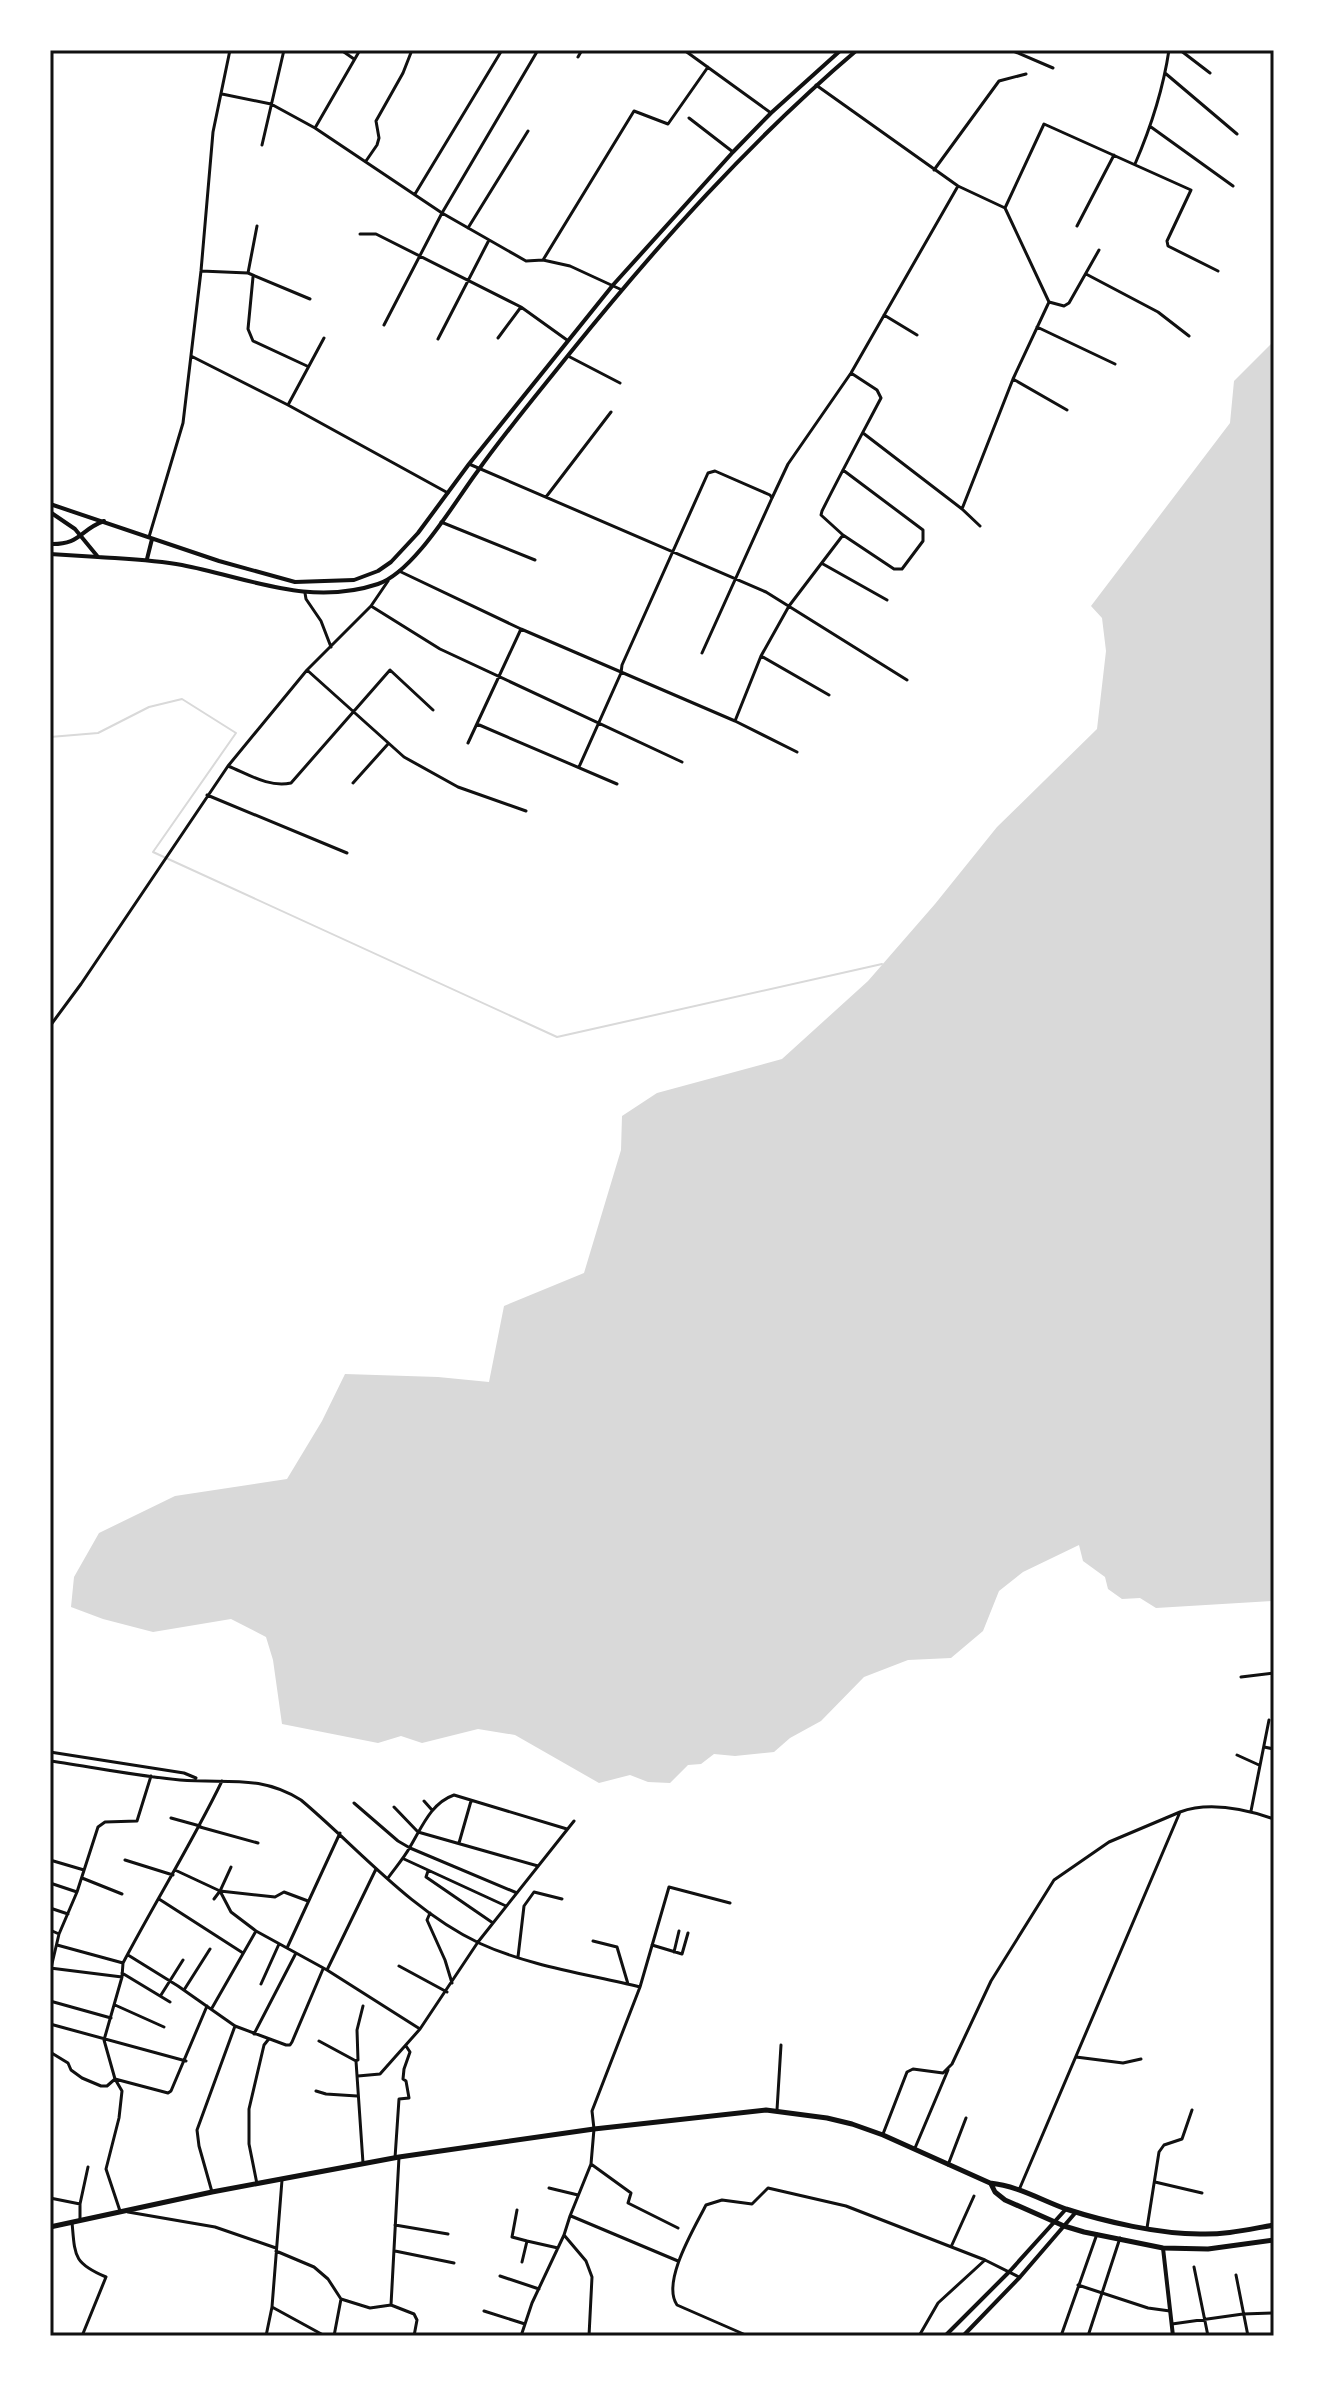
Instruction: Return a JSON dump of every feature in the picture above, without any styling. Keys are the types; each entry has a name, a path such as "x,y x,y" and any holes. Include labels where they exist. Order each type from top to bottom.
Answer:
{"highway":[{"path":"50,2227 212,2192 397,2158 594,2129 777,2110 827,2118 883,2135 990,2183 1019,2190 1076,2212 1147,2228 1200,2234 1274,2225"},
{"path":"990,2183 1005,2200 1064,2226 1163,2248 1208,2249 1274,2240"}],"main road":[{"path":"50,504 219,561 295,582 354,580 378,571 391,562 418,533 469,464 613,285 733,152 841,50"},
{"path":"50,554 146,560 305,593 337,592 389,579 441,522 480,468 622,290 748,151 857,50"},
{"path":"820,69 827,77"},
{"path":"50,512 66,521 98,557"},
{"path":"50,544 70,543 104,521"},
{"path":"146,560 150,538"},
{"path":"945,2336 1066,2209"},
{"path":"963,2336 1076,2212"},
{"path":"1163,2248 1173,2336"}],"street":[{"path":"150,538 183,423 213,132 230,50"},
{"path":"262,145 284,50"},
{"path":"341,50 355,59"},
{"path":"315,128 360,50"},
{"path":"366,161 379,138 376,121 412,50"},
{"path":"415,194 502,50"},
{"path":"384,325 442,213 538,50"},
{"path":"578,57 582,50"},
{"path":"684,50 771,113"},
{"path":"1011,50 1053,68"},
{"path":"1135,164 1151,127 1169,50"},
{"path":"1180,50 1210,73"},
{"path":"543,260 634,111 668,124 708,67"},
{"path":"1165,73 1237,134"},
{"path":"934,170 999,81 1026,74"},
{"path":"816,85 958,186 1005,208 1049,302 1064,306 1069,303 1099,250"},
{"path":"221,94 271,104 315,128 442,213 526,261 543,260 570,266 622,290"},
{"path":"689,118 733,152"},
{"path":"1005,208 1044,124 1191,190 1167,241 1168,246 1218,271"},
{"path":"1151,127 1233,186"},
{"path":"468,228 528,131"},
{"path":"1077,226 1114,155"},
{"path":"702,653 788,464 851,373 958,186"},
{"path":"248,273 257,226"},
{"path":"360,234 376,234 470,280 521,307 567,340"},
{"path":"438,339 489,240"},
{"path":"201,271 248,273 310,299"},
{"path":"1086,274 1158,312 1189,336"},
{"path":"253,277 248,329 253,341 307,366"},
{"path":"962,509 1013,379 1049,302"},
{"path":"498,338 521,307"},
{"path":"884,315 917,335"},
{"path":"1037,327 1115,364"},
{"path":"288,405 324,338"},
{"path":"191,356 448,493"},
{"path":"568,356 620,383"},
{"path":"843,470 919,526 925,535 902,569 894,569 843,535 821,515 843,470 881,398 880,394 851,373"},
{"path":"1013,379 1067,410"},
{"path":"546,497 611,412"},
{"path":"863,433 980,526"},
{"path":"469,464 737,579 789,606 907,680"},
{"path":"579,767 708,473 712,471 772,498"},
{"path":"441,522 535,560"},
{"path":"735,721 761,656 789,606 843,535"},
{"path":"823,564 887,600"},
{"path":"399,571 521,629 735,721 797,752"},
{"path":"50,1026 228,766 307,670 371,606 389,579"},
{"path":"305,593 331,647"},
{"path":"371,606 440,649 682,762"},
{"path":"468,743 521,629"},
{"path":"761,656 829,695"},
{"path":"307,670 404,757 458,787 526,811"},
{"path":"228,766 263,781 284,785 291,783 390,670 433,710"},
{"path":"477,724 617,784"},
{"path":"353,783 388,744"},
{"path":"207,795 347,853"},
{"path":"1241,1677 1274,1673"},
{"path":"1251,1811 1269,1720"},
{"path":"1264,1747 1274,1749"},
{"path":"50,1752 184,1773 199,1780"},
{"path":"1237,1755 1261,1765"},
{"path":"50,1761 182,1780 254,1781 284,1789 340,1833 430,1913 478,1942 518,1957 640,1987"},
{"path":"151,1776 137,1821 105,1822 98,1827 77,1892 52,1952 50,1968 122,1975 170,2002"},
{"path":"222,1781 200,1827 123,1963 104,2040 115,2079 122,2091 106,2169 119,2211 215,2227 276,2250 314,2267 328,2279 341,2299 370,2308 391,2305 414,2314 417,2318 414,2336"},
{"path":"388,1878 432,1810 454,1795 567,1829"},
{"path":"424,1801 432,1810"},
{"path":"459,1843 471,1801"},
{"path":"354,1803 410,1848 517,1893"},
{"path":"394,1807 418,1832 538,1866"},
{"path":"915,2149 948,2070 991,1981 1054,1880 1109,1842 1192,1807 1231,1808 1274,1819"},
{"path":"1019,2190 1180,1812"},
{"path":"171,1818 258,1843"},
{"path":"358,2076 380,2074 406,2046 447,1992 478,1942 574,1821"},
{"path":"287,1948 340,1833"},
{"path":"403,1858 506,1906"},
{"path":"50,1860 84,1870"},
{"path":"125,1860 174,1873 220,1891 275,1897 284,1892 308,1901"},
{"path":"214,1899 231,1867"},
{"path":"128,1955 235,2026 268,2040 290,2045 376,1868"},
{"path":"429,1869 426,1877 493,1923"},
{"path":"82,1878 122,1894"},
{"path":"50,1883 77,1892"},
{"path":"521,2336 591,2164 592,2111 640,1987 669,1887 730,1903"},
{"path":"220,1891 231,1912 256,1931 325,1969 420,2029"},
{"path":"518,1957 524,1906 534,1892 562,1899"},
{"path":"159,1899 243,1953"},
{"path":"50,1908 68,1914"},
{"path":"430,1913 427,1920 452,1983"},
{"path":"50,1930 59,1934"},
{"path":"115,2079 168,2093 171,2091 210,2007 256,1931"},
{"path":"674,1952 679,1931"},
{"path":"652,1945 682,1954 688,1933"},
{"path":"593,1941 617,1947 628,1984"},
{"path":"261,1984 279,1944"},
{"path":"57,1945 123,1963"},
{"path":"184,1990 210,1949"},
{"path":"254,2034 296,1953"},
{"path":"161,1995 183,1960"},
{"path":"399,1966 447,1992"},
{"path":"50,2001 111,2018"},
{"path":"115,2005 164,2027"},
{"path":"363,2006 357,2030 356,2061 363,2164"},
{"path":"50,2024 186,2061"},
{"path":"212,2192 197,2130 235,2026"},
{"path":"257,2184 249,2144 249,2109 264,2045 268,2040"},
{"path":"319,2041 356,2061"},
{"path":"777,2110 781,2045"},
{"path":"391,2305 399,2099 409,2098 403,2079 410,2052 406,2046"},
{"path":"50,2060 51,2053 68,2063 71,2070 82,2078 101,2086 107,2086 115,2079"},
{"path":"1076,2057 1123,2063 1141,2059"},
{"path":"883,2135 907,2072 913,2069 936,2074 948,2070"},
{"path":"316,2091 357,2096"},
{"path":"1147,2228 1161,2148 1182,2139 1192,2110"},
{"path":"948,2165 966,2118"},
{"path":"591,2164 631,2193 628,2203 678,2228"},
{"path":"80,2220 88,2167"},
{"path":"266,2336 272,2307 282,2180"},
{"path":"1155,2182 1202,2193"},
{"path":"549,2188 578,2195"},
{"path":"748,2336 677,2305 672,2294 678,2261 709,2202 722,2200 752,2204 768,2188 846,2206 985,2260 1020,2277"},
{"path":"951,2247 974,2196"},
{"path":"50,2198 80,2204"},
{"path":"517,2210 512,2237 558,2248"},
{"path":"570,2216 678,2261"},
{"path":"72,2222 74,2252 84,2268 106,2277 82,2336"},
{"path":"395,2225 448,2234"},
{"path":"1061,2336 1097,2234"},
{"path":"564,2235 586,2261 592,2277 589,2336"},
{"path":"1088,2336 1120,2238"},
{"path":"522,2262 527,2241"},
{"path":"395,2251 454,2263"},
{"path":"919,2336 938,2303 985,2260"},
{"path":"1194,2267 1208,2336"},
{"path":"1236,2275 1248,2336"},
{"path":"500,2276 539,2289"},
{"path":"1078,2285 1148,2308 1170,2311"},
{"path":"334,2336 341,2299"},
{"path":"272,2307 325,2336"},
{"path":"484,2311 525,2324"},
{"path":"1172,2324 1274,2313"},
{"path":"728,2336 731,2328"}],"shaded area":[{"path":"1274,341 1274,1601 1156,1608 1140,1598 1122,1599 1108,1589 1105,1577 1083,1561 1079,1545 1023,1572 999,1591 983,1631 951,1658 908,1660 864,1677 821,1721 790,1738 774,1752 735,1756 714,1754 701,1764 688,1765 670,1783 648,1782 630,1775 599,1783 515,1735 478,1729 422,1743 401,1736 378,1743 282,1724 273,1660 266,1637 231,1619 153,1632 71,1607 74,1577 99,1533 175,1496 287,1479 322,1421 345,1374 489,1382 504,1306 584,1273 621,1150 622,1116 657,1093 782,1059 868,981 997,827 1097,729 1106,651 1102,618 1091,606 1230,423 1234,381"}],"waterway":[{"path":"50,737 98,733 149,707 182,699 236,733 153,852 557,1037 882,964"}]}
